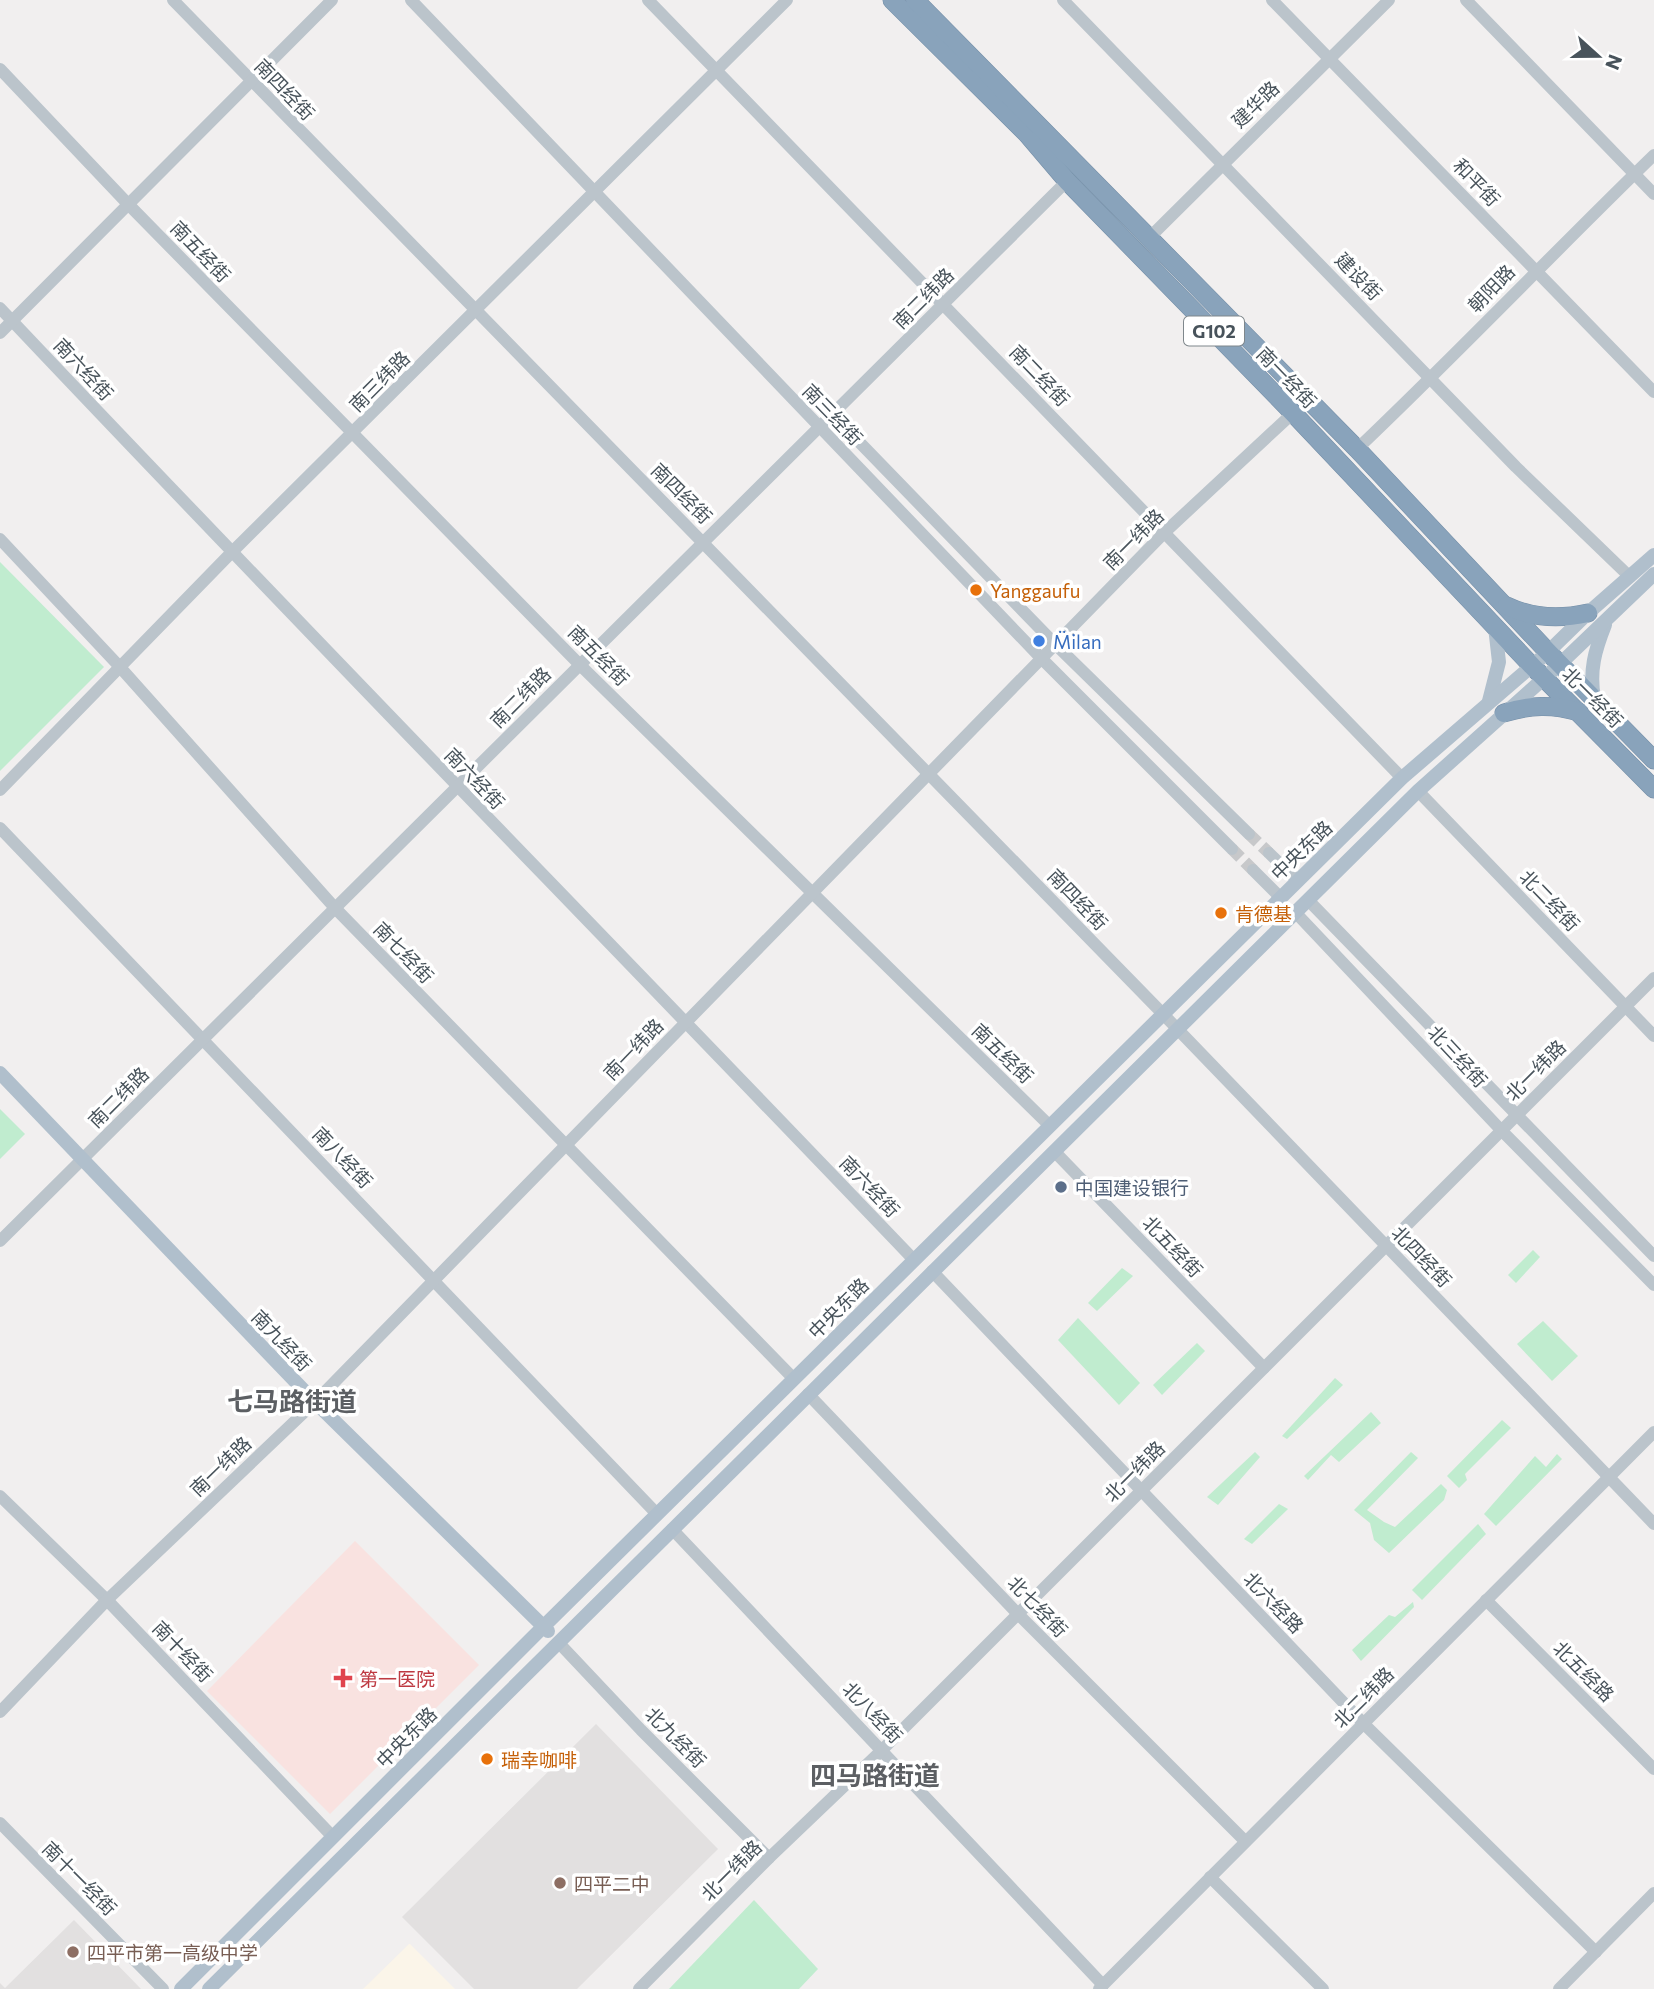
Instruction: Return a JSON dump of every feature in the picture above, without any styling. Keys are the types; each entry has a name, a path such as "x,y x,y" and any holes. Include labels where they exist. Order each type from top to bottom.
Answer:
{"highway":[{"name":"南一经街","path":"892,0 1027,134 1068,181 1538,671"},
{"name":"南一经街","path":"915,0 1357,449 1554,658"},
{"path":"1503,604 1541,616 1576,616 1588,613"},
{"name":"北一经街","path":"1554,658 1654,760"},
{"name":"北一经街","path":"1538,671 1654,789"},
{"path":"1496,708 1546,705 1579,712"}],"main road":[{"path":"1554,658 1588,613 1654,555"},
{"path":"1554,658 1608,618 1654,574"},
{"path":"1594,698 1592,667 1595,650 1608,618"},
{"path":"1495,627 1499,662 1496,708"},
{"name":"中央东路","path":"181,1989 544,1626 1402,778 1496,708 1554,658"},
{"name":"中央东路","path":"209,1989 1418,791 1496,708"},
{"name":"南九经街","path":"0,1073 315,1402 558,1642"}],"street":[{"name":"南四经街","path":"173,0 1163,1014"},
{"path":"0,333 332,0"},
{"name":"南三经街","path":"411,0 596,190 1041,658 1232,849"},
{"name":"南二经街","path":"648,0 1402,778"},
{"name":"南三纬路","path":"0,790 231,553 787,0"},
{"name":"建设街","path":"1063,0 1516,467 1630,577"},
{"name":"和平街","path":"1272,0 1654,392"},
{"name":"建华路","path":"1150,237 1389,0"},
{"path":"1466,0 1654,194"},
{"name":"南五经街","path":"0,69 128,204 580,665 1050,1126"},
{"name":"朝阳路","path":"1357,449 1432,378 1536,270 1654,155"},
{"name":"南二纬路","path":"0,1241 1068,181"},
{"name":"南六经街","path":"0,308 231,553 687,1022 914,1260"},
{"name":"南一纬路","path":"0,1712 107,1600 315,1402 1165,533 1293,413"},
{"path":"833,415 1055,644 1249,834"},
{"name":"南七经街","path":"0,539 119,666 335,908 794,1379"},
{"name":"北二经街","path":"1418,791 1654,1036"},
{"name":"南八经街","path":"0,828 657,1514"},
{"path":"1269,853 1298,881"},
{"path":"1253,870 1280,897"},
{"path":"1308,900 1654,1256"},
{"name":"北三经街","path":"1295,912 1501,1130 1654,1285"},
{"name":"北一纬路","path":"639,1989 769,1858 882,1750 1654,978"},
{"name":"北四经街","path":"1163,1014 1654,1524"},
{"name":"北五经街","path":"1054,1151 1264,1368"},
{"name":"北六经路","path":"933,1271 1363,1723 1596,1952"},
{"name":"北七经街","path":"808,1394 1018,1614 1245,1841"},
{"name":"北二纬路","path":"1101,1987 1654,1432"},
{"name":"南十经街","path":"0,1496 107,1600 333,1837"},
{"name":"北八经街","path":"672,1529 882,1750 1101,1987"},
{"name":"北五经路","path":"1486,1600 1654,1769"},
{"name":"北九经街","path":"558,1642 641,1730 769,1858"},
{"name":"南十一经街","path":"0,1823 163,1989"},
{"path":"1210,1877 1324,1989"},
{"path":"1559,1989 1654,1893"}],"shaded area":[{"name":"第一医院","path":"355,1541 479,1665 330,1814 207,1691"},
{"name":"四平二中","path":"596,1724 718,1849 577,1989 474,1989 402,1917"},
{"name":"四平市第一高级中学","path":"74,1920 141,1989 0,1989 0,1983 5,1988"},
{"path":"409,1944 455,1989 363,1989"}],"green space":[{"path":"0,562 104,667 0,771"},
{"path":"0,1109 25,1134 0,1159"},
{"path":"1533,1250 1540,1257 1516,1283 1508,1275"},
{"path":"1122,1268 1133,1276 1097,1311 1088,1303"},
{"path":"1078,1318 1140,1383 1119,1405 1058,1340"},
{"path":"1543,1321 1578,1356 1552,1381 1517,1344"},
{"path":"1197,1343 1205,1351 1162,1395 1153,1385"},
{"path":"1335,1378 1343,1385 1287,1439 1282,1436"},
{"path":"1371,1412 1381,1423 1339,1462 1331,1455 1308,1480 1304,1476"},
{"path":"1502,1420 1511,1428 1465,1474 1467,1480 1459,1488 1447,1476"},
{"path":"1255,1452 1260,1457 1218,1505 1207,1497"},
{"path":"1411,1452 1418,1458 1367,1510 1395,1527 1441,1484 1447,1490 1444,1500 1389,1553 1374,1540 1370,1523 1354,1510"},
{"path":"1557,1454 1562,1459 1496,1526 1484,1514 1535,1456 1546,1467"},
{"path":"1279,1504 1288,1509 1252,1544 1244,1539"},
{"path":"1478,1524 1486,1534 1422,1600 1412,1590"},
{"path":"1413,1602 1414,1607 1361,1661 1352,1650 1389,1615 1395,1617"},
{"path":"754,1900 818,1969 799,1989 669,1989"}],"tunnel":[{"path":"1249,834 1269,853"},
{"path":"1232,849 1253,870"}],"place":[{"name":"Yanggaufu","path":"976,590"},
{"name":"M̈ilan","path":"1039,641"},
{"name":"肯德基","path":"1221,913"},
{"name":"中国建设银行","path":"1061,1187"},
{"name":"第一医院","path":"343,1678"},
{"name":"瑞幸咖啡","path":"487,1759"},
{"name":"四平二中","path":"560,1883"},
{"name":"四平市第一高级中学","path":"73,1952"}],"district":[{"name":"七马路街道","path":"292,1400"},
{"name":"四马路街道","path":"875,1774"}]}
